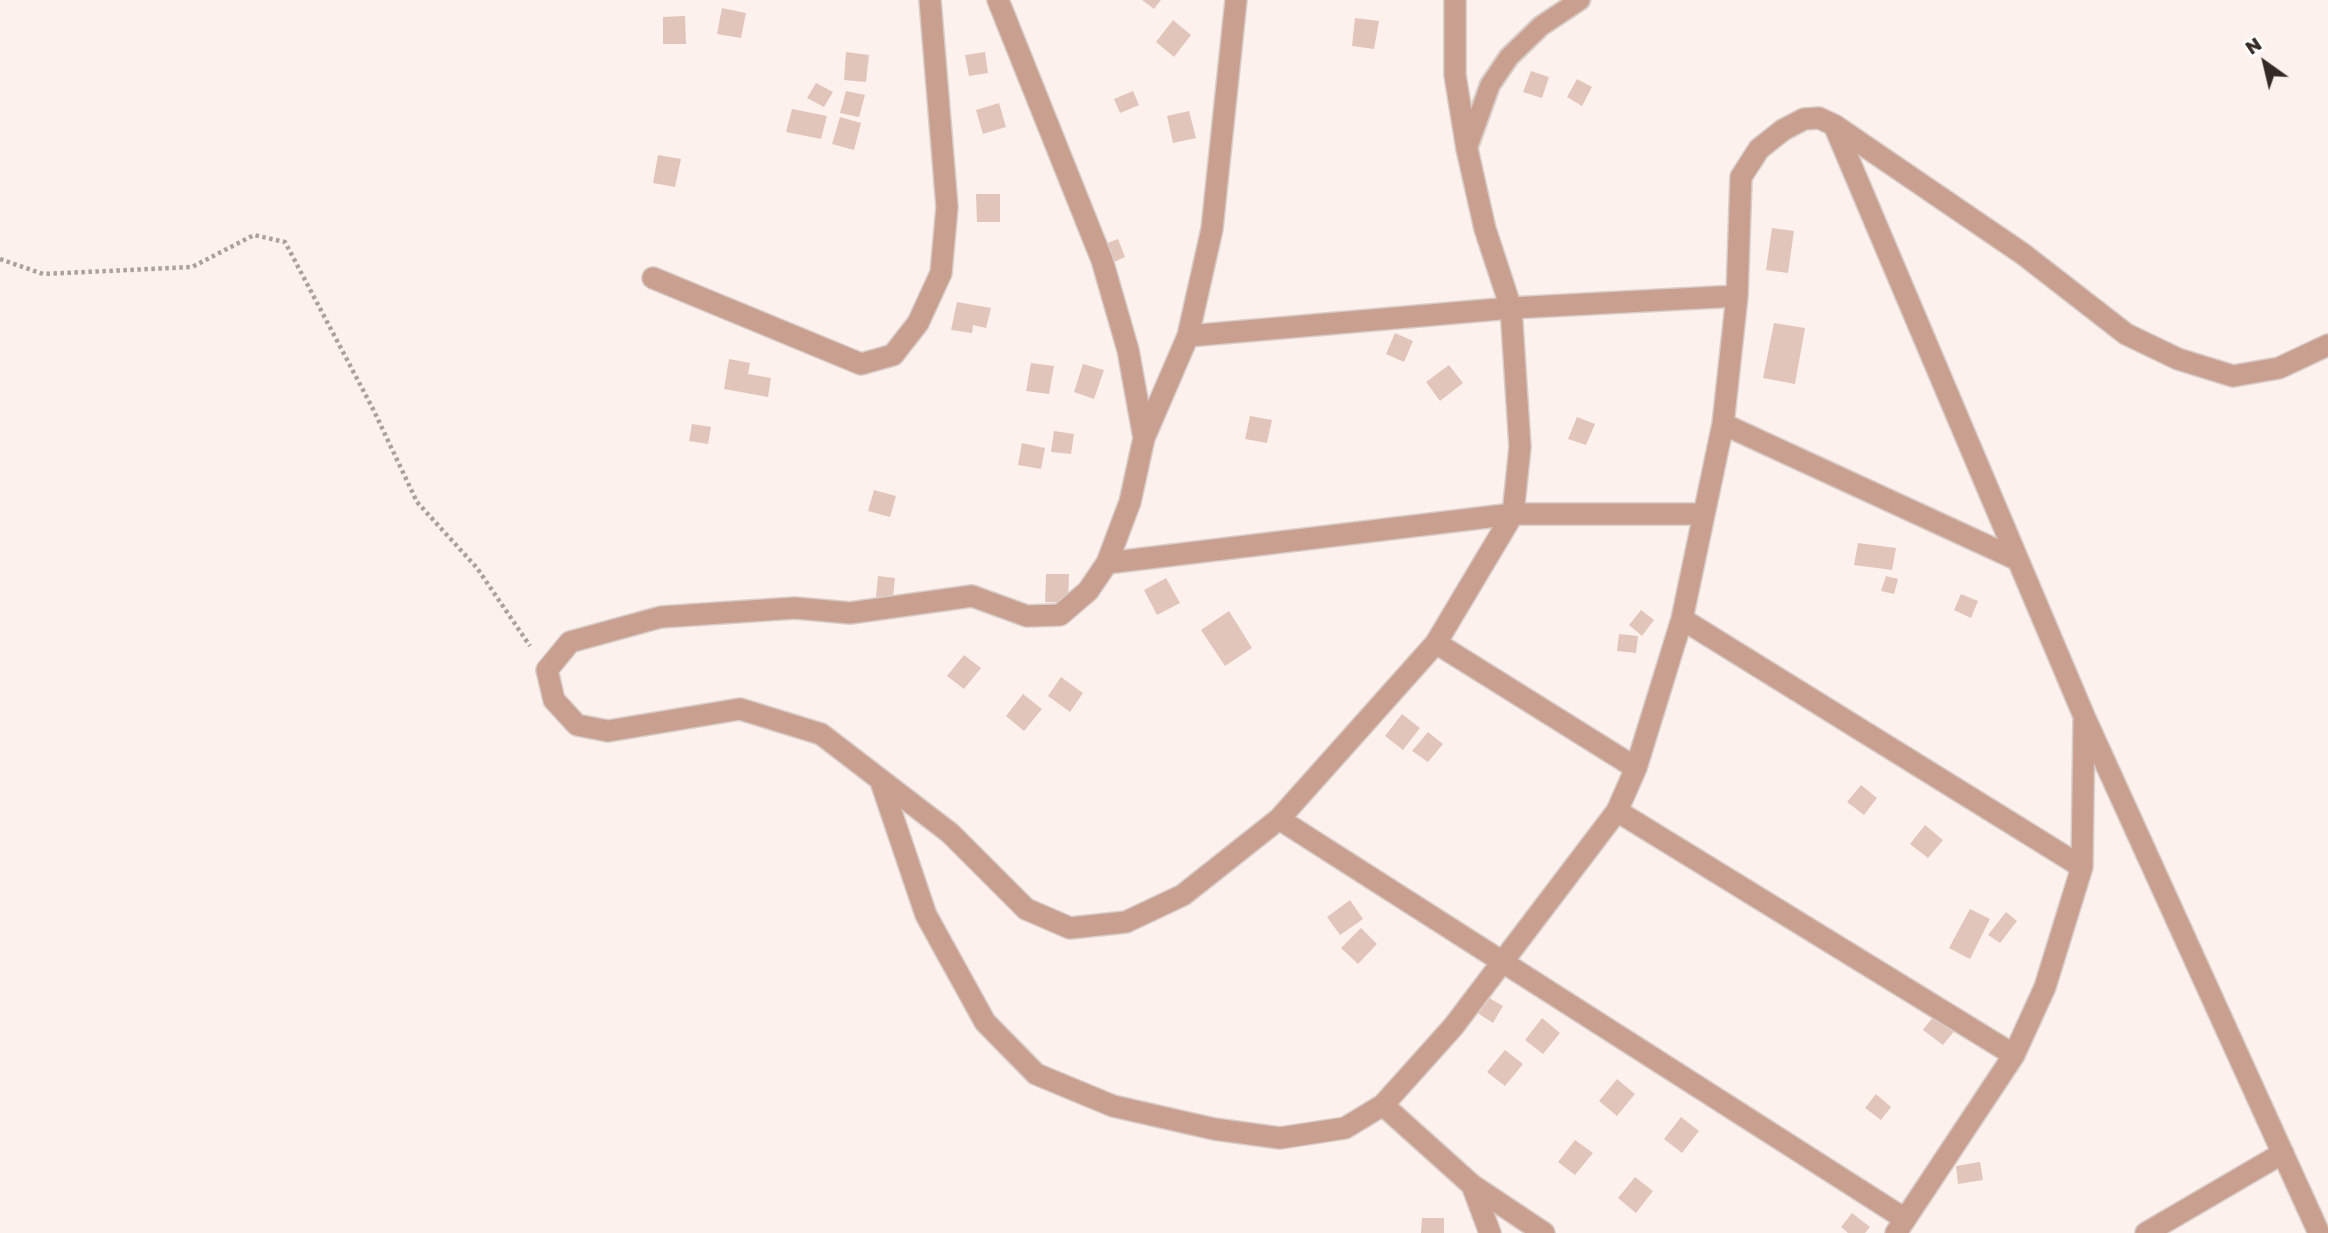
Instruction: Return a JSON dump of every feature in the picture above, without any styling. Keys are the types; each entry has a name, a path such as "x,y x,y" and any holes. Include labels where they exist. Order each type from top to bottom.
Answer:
{"street":[{"path":"653,278 861,364 893,355 918,323 941,273 947,206 930,0"},
{"path":"998,0 1102,260 1128,350 1144,438"},
{"path":"1236,0 1212,229 1188,337 1144,438 1130,502 1107,563 1088,591 1060,615 1027,616 972,596 850,613 795,608 661,617 570,642 547,670 554,700 577,725 608,730 740,709 821,734 950,833 1027,909 1070,928 1126,922 1183,895 1279,819 1436,643 1513,514 1520,447 1511,309 1485,229 1467,149 1455,75 1455,0"},
{"path":"881,782 926,915 985,1022 1036,1074 1113,1106 1214,1129 1280,1138 1345,1128 1383,1105 1453,1027 1617,811 1636,768 1682,619 1723,424 1737,296 1741,177 1759,149 1783,130 1804,119 1819,118 1834,125 2023,254 2126,334 2178,359 2233,376 2279,368 2328,345"},
{"path":"1834,125 2084,716 2319,1233"},
{"path":"1188,337 1511,309 1737,296"},
{"path":"1723,424 2016,559"},
{"path":"1107,563 1513,514 1703,514"},
{"path":"1682,619 2082,867"},
{"path":"1436,643 1636,768"},
{"path":"1279,819 1502,960 1900,1226 2014,1055 2045,987 2082,867 2084,716"},
{"path":"1617,811 2014,1055"},
{"path":"1383,1105 1472,1185 1544,1233"},
{"path":"2146,1233 2283,1153"},
{"path":"1472,1185 1490,1233"}],"lane":[{"path":"1467,149 1490,85 1508,57 1541,26 1580,0"}],"path":[{"path":"0,259 43,274 192,267 254,236 285,242 373,409 417,502 477,568 547,670"}],"building":[{"path":"1142,0 1161,0 1154,9"},
{"path":"722,8 746,13 741,38 717,34"},
{"path":"685,16 686,44 663,44 663,17"},
{"path":"1355,18 1379,21 1374,49 1352,46"},
{"path":"1173,20 1191,35 1174,57 1156,42"},
{"path":"846,52 869,55 866,82 844,80"},
{"path":"985,52 988,73 969,76 965,55"},
{"path":"1531,71 1549,77 1542,98 1523,92"},
{"path":"1577,79 1592,87 1582,106 1567,97"},
{"path":"816,83 833,92 824,107 807,98"},
{"path":"846,91 865,95 859,117 840,113"},
{"path":"1133,91 1139,105 1120,113 1114,99"},
{"path":"999,103 1006,127 983,134 976,110"},
{"path":"792,109 827,116 821,139 786,132"},
{"path":"1189,111 1196,138 1173,143 1167,116"},
{"path":"840,117 861,123 854,150 832,144"},
{"path":"658,155 681,159 675,187 653,183"},
{"path":"976,194 1000,194 1000,222 977,222"},
{"path":"1772,228 1794,231 1788,273 1766,270"},
{"path":"1118,239 1125,257 1110,264 1102,245"},
{"path":"957,302 991,308 986,328 973,325 972,333 951,330"},
{"path":"1774,323 1805,328 1795,384 1763,378"},
{"path":"1395,333 1413,341 1404,362 1386,354"},
{"path":"729,359 750,363 748,374 771,378 768,397 724,389"},
{"path":"1031,363 1054,366 1049,394 1026,391"},
{"path":"1083,364 1104,370 1094,399 1074,392"},
{"path":"1449,365 1463,383 1440,401 1426,382"},
{"path":"1250,416 1272,420 1267,443 1245,439"},
{"path":"1577,417 1595,424 1586,445 1568,439"},
{"path":"692,424 711,427 708,444 689,441"},
{"path":"1054,431 1074,434 1071,454 1051,452"},
{"path":"1022,443 1045,448 1041,469 1018,465"},
{"path":"874,490 896,496 890,517 868,511"},
{"path":"1858,543 1896,548 1892,570 1854,565"},
{"path":"1046,574 1069,574 1068,603 1045,602"},
{"path":"878,576 895,578 893,598 876,597"},
{"path":"1886,576 1898,579 1894,594 1881,591"},
{"path":"1166,578 1180,603 1157,615 1144,590"},
{"path":"1961,594 1978,601 1971,618 1954,610"},
{"path":"1641,610 1654,620 1642,636 1629,625"},
{"path":"1229,611 1252,648 1225,666 1201,630"},
{"path":"1619,634 1638,636 1636,653 1617,651"},
{"path":"964,655 981,668 964,689 947,676"},
{"path":"1061,677 1083,693 1070,712 1048,696"},
{"path":"1023,694 1042,709 1024,731 1006,716"},
{"path":"1402,714 1420,728 1403,750 1385,736"},
{"path":"1428,732 1443,744 1428,762 1412,751"},
{"path":"1861,785 1877,798 1864,815 1847,802"},
{"path":"1925,825 1943,840 1928,858 1910,844"},
{"path":"1350,900 1363,919 1340,935 1327,917"},
{"path":"1970,909 1990,919 1970,959 1949,948"},
{"path":"2006,912 2017,921 2000,943 1988,935"},
{"path":"1361,928 1377,944 1358,964 1341,948"},
{"path":"1486,996 1503,1006 1493,1023 1476,1012"},
{"path":"1936,1013 1956,1029 1943,1045 1923,1030"},
{"path":"1542,1018 1560,1033 1543,1054 1525,1040"},
{"path":"1505,1050 1523,1064 1505,1086 1487,1072"},
{"path":"1617,1079 1635,1094 1617,1116 1599,1101"},
{"path":"1876,1094 1891,1107 1881,1120 1865,1108"},
{"path":"1681,1117 1699,1131 1682,1153 1664,1139"},
{"path":"1575,1140 1593,1153 1575,1175 1558,1162"},
{"path":"1980,1162 1983,1180 1958,1184 1956,1166"},
{"path":"1635,1177 1653,1191 1636,1213 1618,1198"},
{"path":"1852,1213 1870,1227 1865,1233 1848,1233 1841,1227"},
{"path":"1422,1218 1444,1218 1444,1233 1421,1233"}]}
